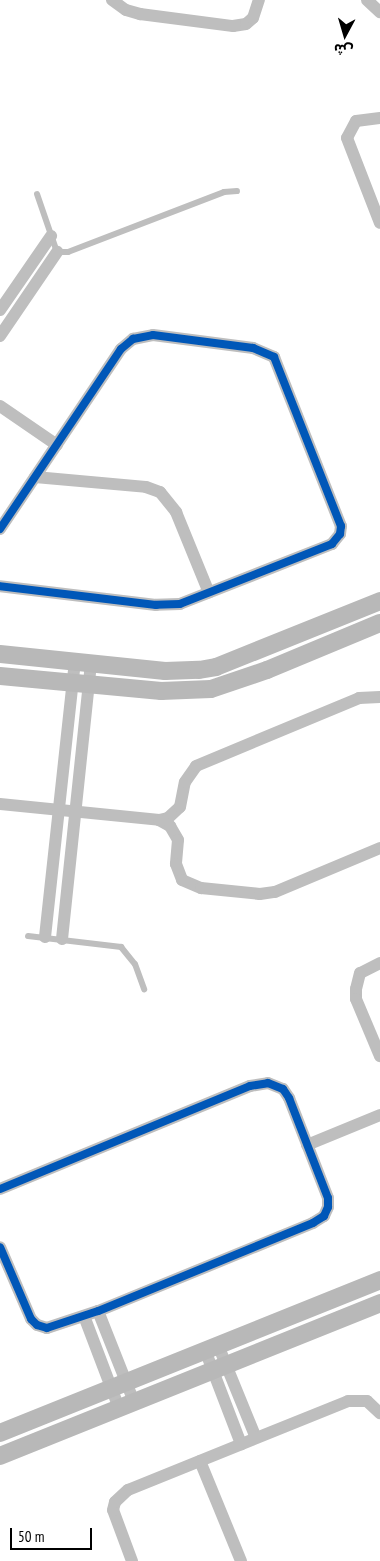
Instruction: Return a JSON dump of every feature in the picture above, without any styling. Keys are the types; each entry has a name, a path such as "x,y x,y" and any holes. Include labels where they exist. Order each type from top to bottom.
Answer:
{"street":[{"path":"112,0 126,10 140,14 233,26 246,24 253,18 259,0"},
{"path":"366,0 380,12"},
{"path":"380,118 356,121 347,138 380,224"},
{"path":"0,310 51,236"},
{"path":"0,336 57,252"},
{"path":"0,529 121,349 133,339 153,335 253,348 274,357 340,518 340,534 332,544 180,604 156,605 0,586"},
{"path":"0,406 57,445"},
{"path":"35,477 146,487 160,492 176,512 209,594"},
{"path":"0,654 173,671 216,667 380,601"},
{"path":"0,676 161,691 211,689 268,670 380,623"},
{"path":"62,939 75,812 83,663"},
{"path":"46,937 59,810 81,683"},
{"path":"0,804 159,820 168,818 180,807 189,774 204,762 359,698 380,697"},
{"path":"159,820 170,826 178,840 176,864 182,880 201,888 260,894 275,892 380,848"},
{"path":"380,962 360,973 356,989 356,999 380,1056"},
{"path":"0,1189 260,1084 275,1085 283,1090 328,1198 324,1216 313,1223 98,1311 47,1328 37,1325 31,1319 4,1268 0,1246"},
{"path":"307,1145 380,1115"},
{"path":"0,1433 380,1280"},
{"path":"0,1456 380,1303"},
{"path":"98,1311 119,1386"},
{"path":"84,1316 127,1405"},
{"path":"212,1348 220,1368 256,1438"},
{"path":"220,1368 241,1444"},
{"path":"132,1561 114,1518 115,1502 128,1490 348,1401 367,1402 380,1413"},
{"path":"200,1461 241,1561"}],"lane":[{"path":"37,194 57,252 68,252 224,192 236,191"},
{"path":"28,936 121,947 135,964 144,989"}],"cycle path":[{"path":"0,529 121,349 133,339 153,335 253,348 274,357 341,526 340,534 332,544 180,604 156,605 0,586"},
{"path":"0,1189 250,1086 268,1083 283,1089 289,1098 328,1198 328,1207 324,1216 313,1223 98,1311 47,1328 37,1325 31,1319 0,1247"}]}
